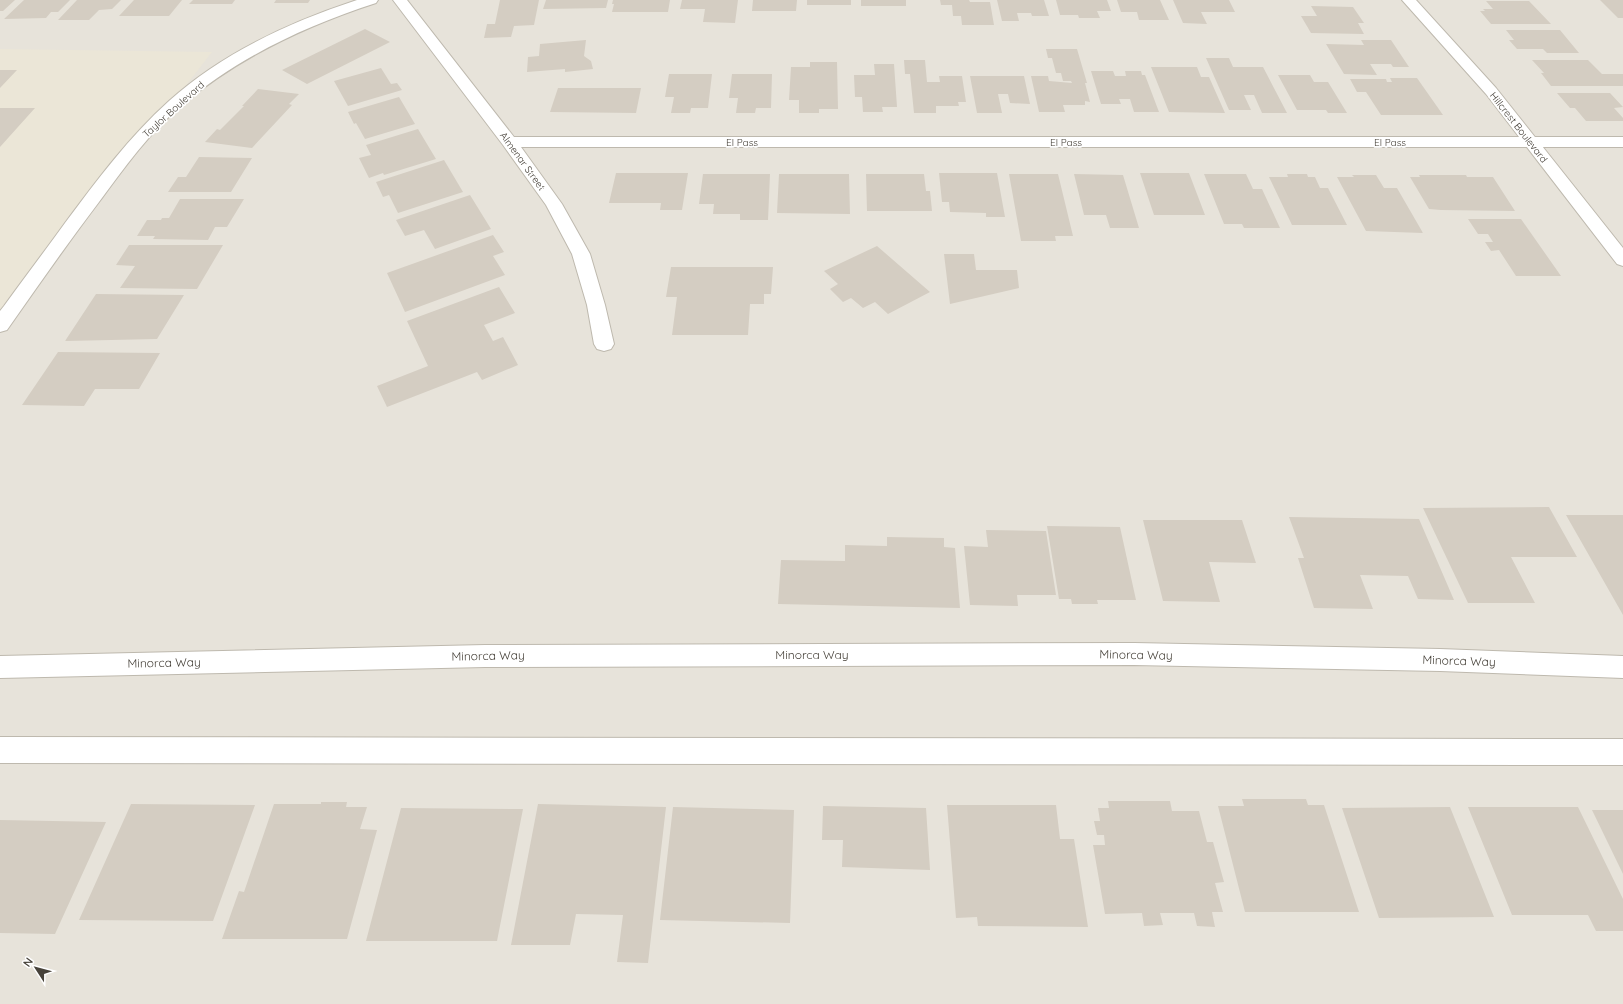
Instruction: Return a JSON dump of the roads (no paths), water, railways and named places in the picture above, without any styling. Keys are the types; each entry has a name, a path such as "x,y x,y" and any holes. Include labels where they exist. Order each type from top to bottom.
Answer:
{"street":[{"name":"Taylor Boulevard","path":"0,325 122,158 153,124 189,92 225,66 264,43 303,24 371,0"},
{"name":"Almenar Street","path":"400,0 509,142 554,204 581,254 596,305 604,344"},
{"name":"Hillcrest Boulevard","path":"1409,0 1491,91 1623,260"},
{"name":"El Pass","path":"509,142 1623,142"},
{"name":"Minorca Way","path":"0,667 493,656 1126,654 1623,666"},
{"path":"0,750 1623,752"}]}
